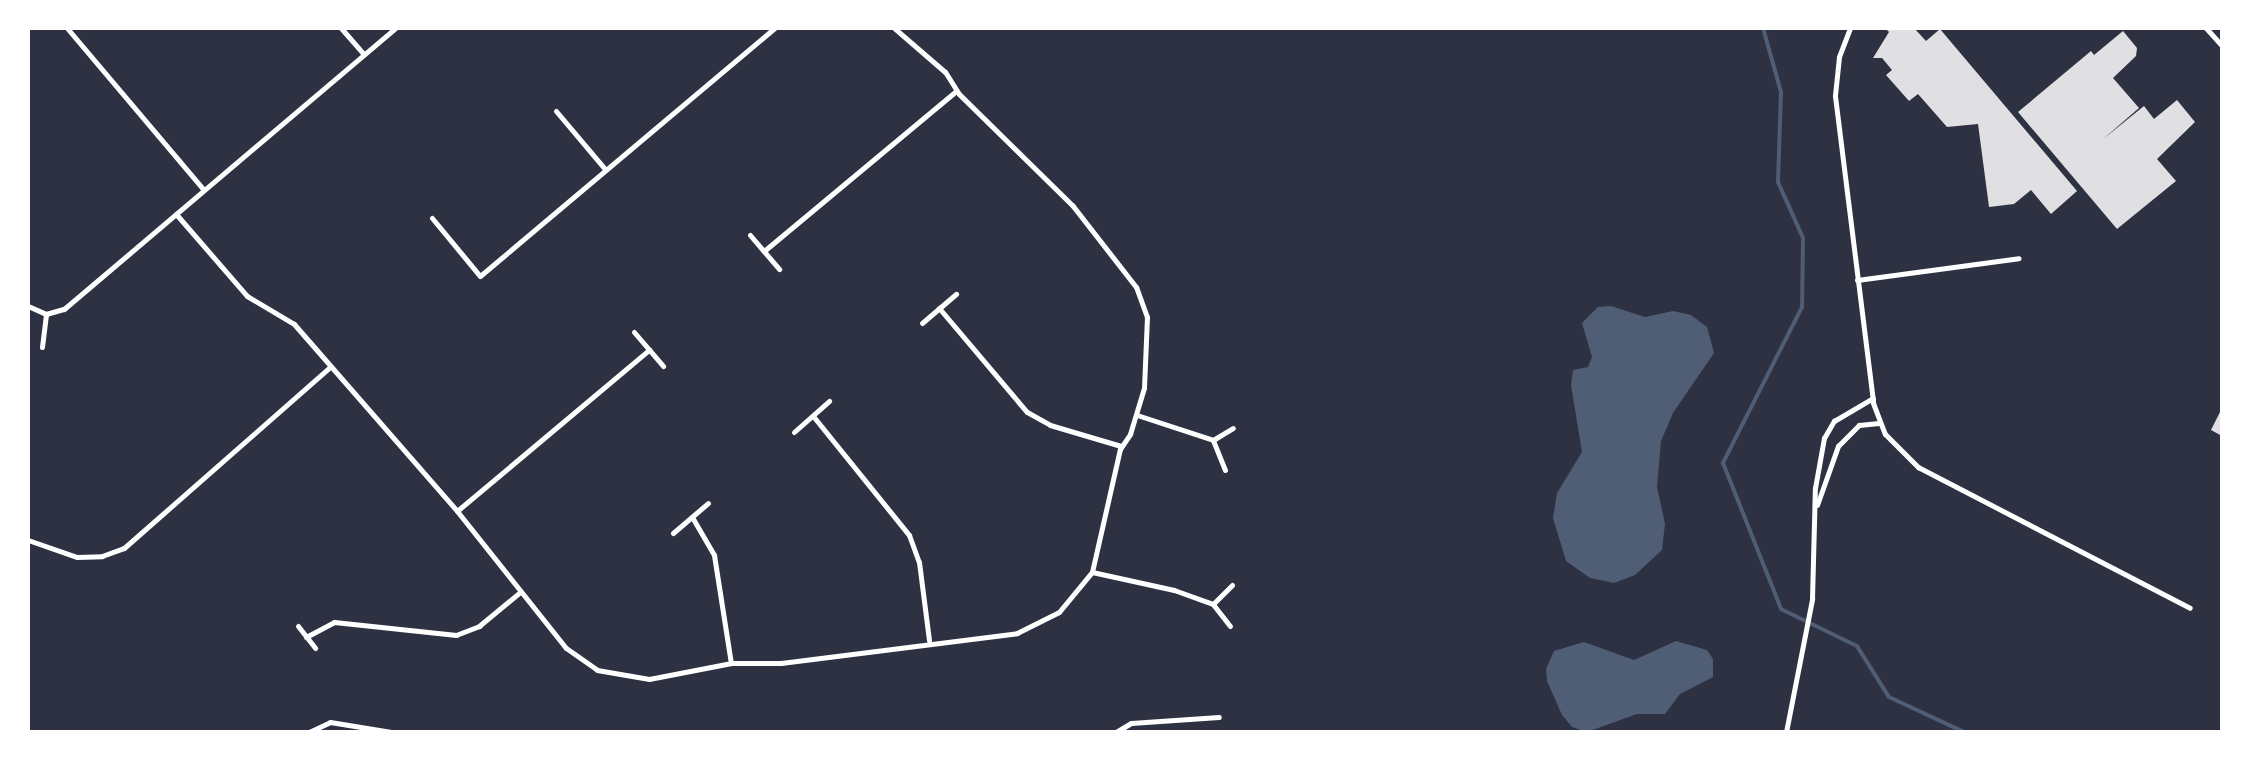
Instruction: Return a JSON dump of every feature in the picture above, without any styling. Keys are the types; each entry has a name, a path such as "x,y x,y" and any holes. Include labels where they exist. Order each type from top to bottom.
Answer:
{"street":[{"path":"67,28 204,190"},
{"path":"341,28 364,54"},
{"path":"28,306 46,314 64,309 395,28"},
{"path":"432,218 480,276 775,28"},
{"path":"176,214 241,291 288,319 457,511 519,593 576,657 606,674 649,679 731,663 781,663 1029,628 1059,612 1092,572 1121,446 1137,415 1149,341 1136,287 1073,206 956,91 945,72 894,28"},
{"path":"1850,28 1839,57 1835,96 1857,280 1879,423 1892,444 1918,467 2190,608"},
{"path":"2206,28 2222,46"},
{"path":"764,251 956,91"},
{"path":"556,111 605,169"},
{"path":"750,235 779,269"},
{"path":"1857,280 2019,258"},
{"path":"922,323 956,294"},
{"path":"939,308 1027,412 1050,425 1121,446"},
{"path":"42,347 46,314"},
{"path":"634,332 663,366"},
{"path":"457,511 649,350"},
{"path":"28,540 86,557 124,548 330,367"},
{"path":"1786,732 1812,599 1814,513 1824,438 1842,414 1873,398"},
{"path":"794,432 829,401"},
{"path":"1137,415 1213,440 1233,428"},
{"path":"813,416 909,535 919,562 929,640"},
{"path":"1814,513 1838,446 1859,425 1879,423"},
{"path":"1213,440 1225,470"},
{"path":"673,533 708,503"},
{"path":"692,517 714,555 731,663"},
{"path":"1092,572 1174,590 1213,604 1230,626"},
{"path":"1213,604 1232,585"},
{"path":"306,637 334,622 456,635 479,626 519,593"},
{"path":"298,626 315,648"},
{"path":"1116,732 1131,723 1219,717"},
{"path":"309,732 316,725 391,732"}],"water":[{"path":"1611,306 1645,317 1673,311 1691,315 1707,327 1714,353 1673,413 1661,441 1657,487 1665,524 1662,550 1635,575 1614,583 1590,578 1566,561 1553,518 1557,493 1582,452 1571,385 1573,370 1588,367 1592,357 1582,323 1598,307"},
{"path":"1676,641 1707,650 1713,659 1713,677 1680,694 1665,714 1637,714 1587,732 1572,727 1562,715 1547,681 1546,669 1554,651 1584,642 1634,660"}],"building":[{"path":"1885,28 1914,28 1926,41 1940,29 2077,191 2051,214 2031,190 2014,204 1989,207 1978,124 1947,127 1918,94 1909,101 1886,75 1892,70 1882,58 1873,58 1889,32"},
{"path":"2123,31 2137,48 2136,56 2113,78 2139,108 2102,140 2144,106 2154,119 2177,100 2195,122 2157,159 2176,181 2117,229 2018,112 2091,51 2094,55"},
{"path":"2222,408 2222,436 2211,430"}],"waterway":[{"path":"1763,28 1781,92 1778,182 1803,238 1802,307 1723,463 1781,609 1857,646 1889,697 1964,732"}]}
